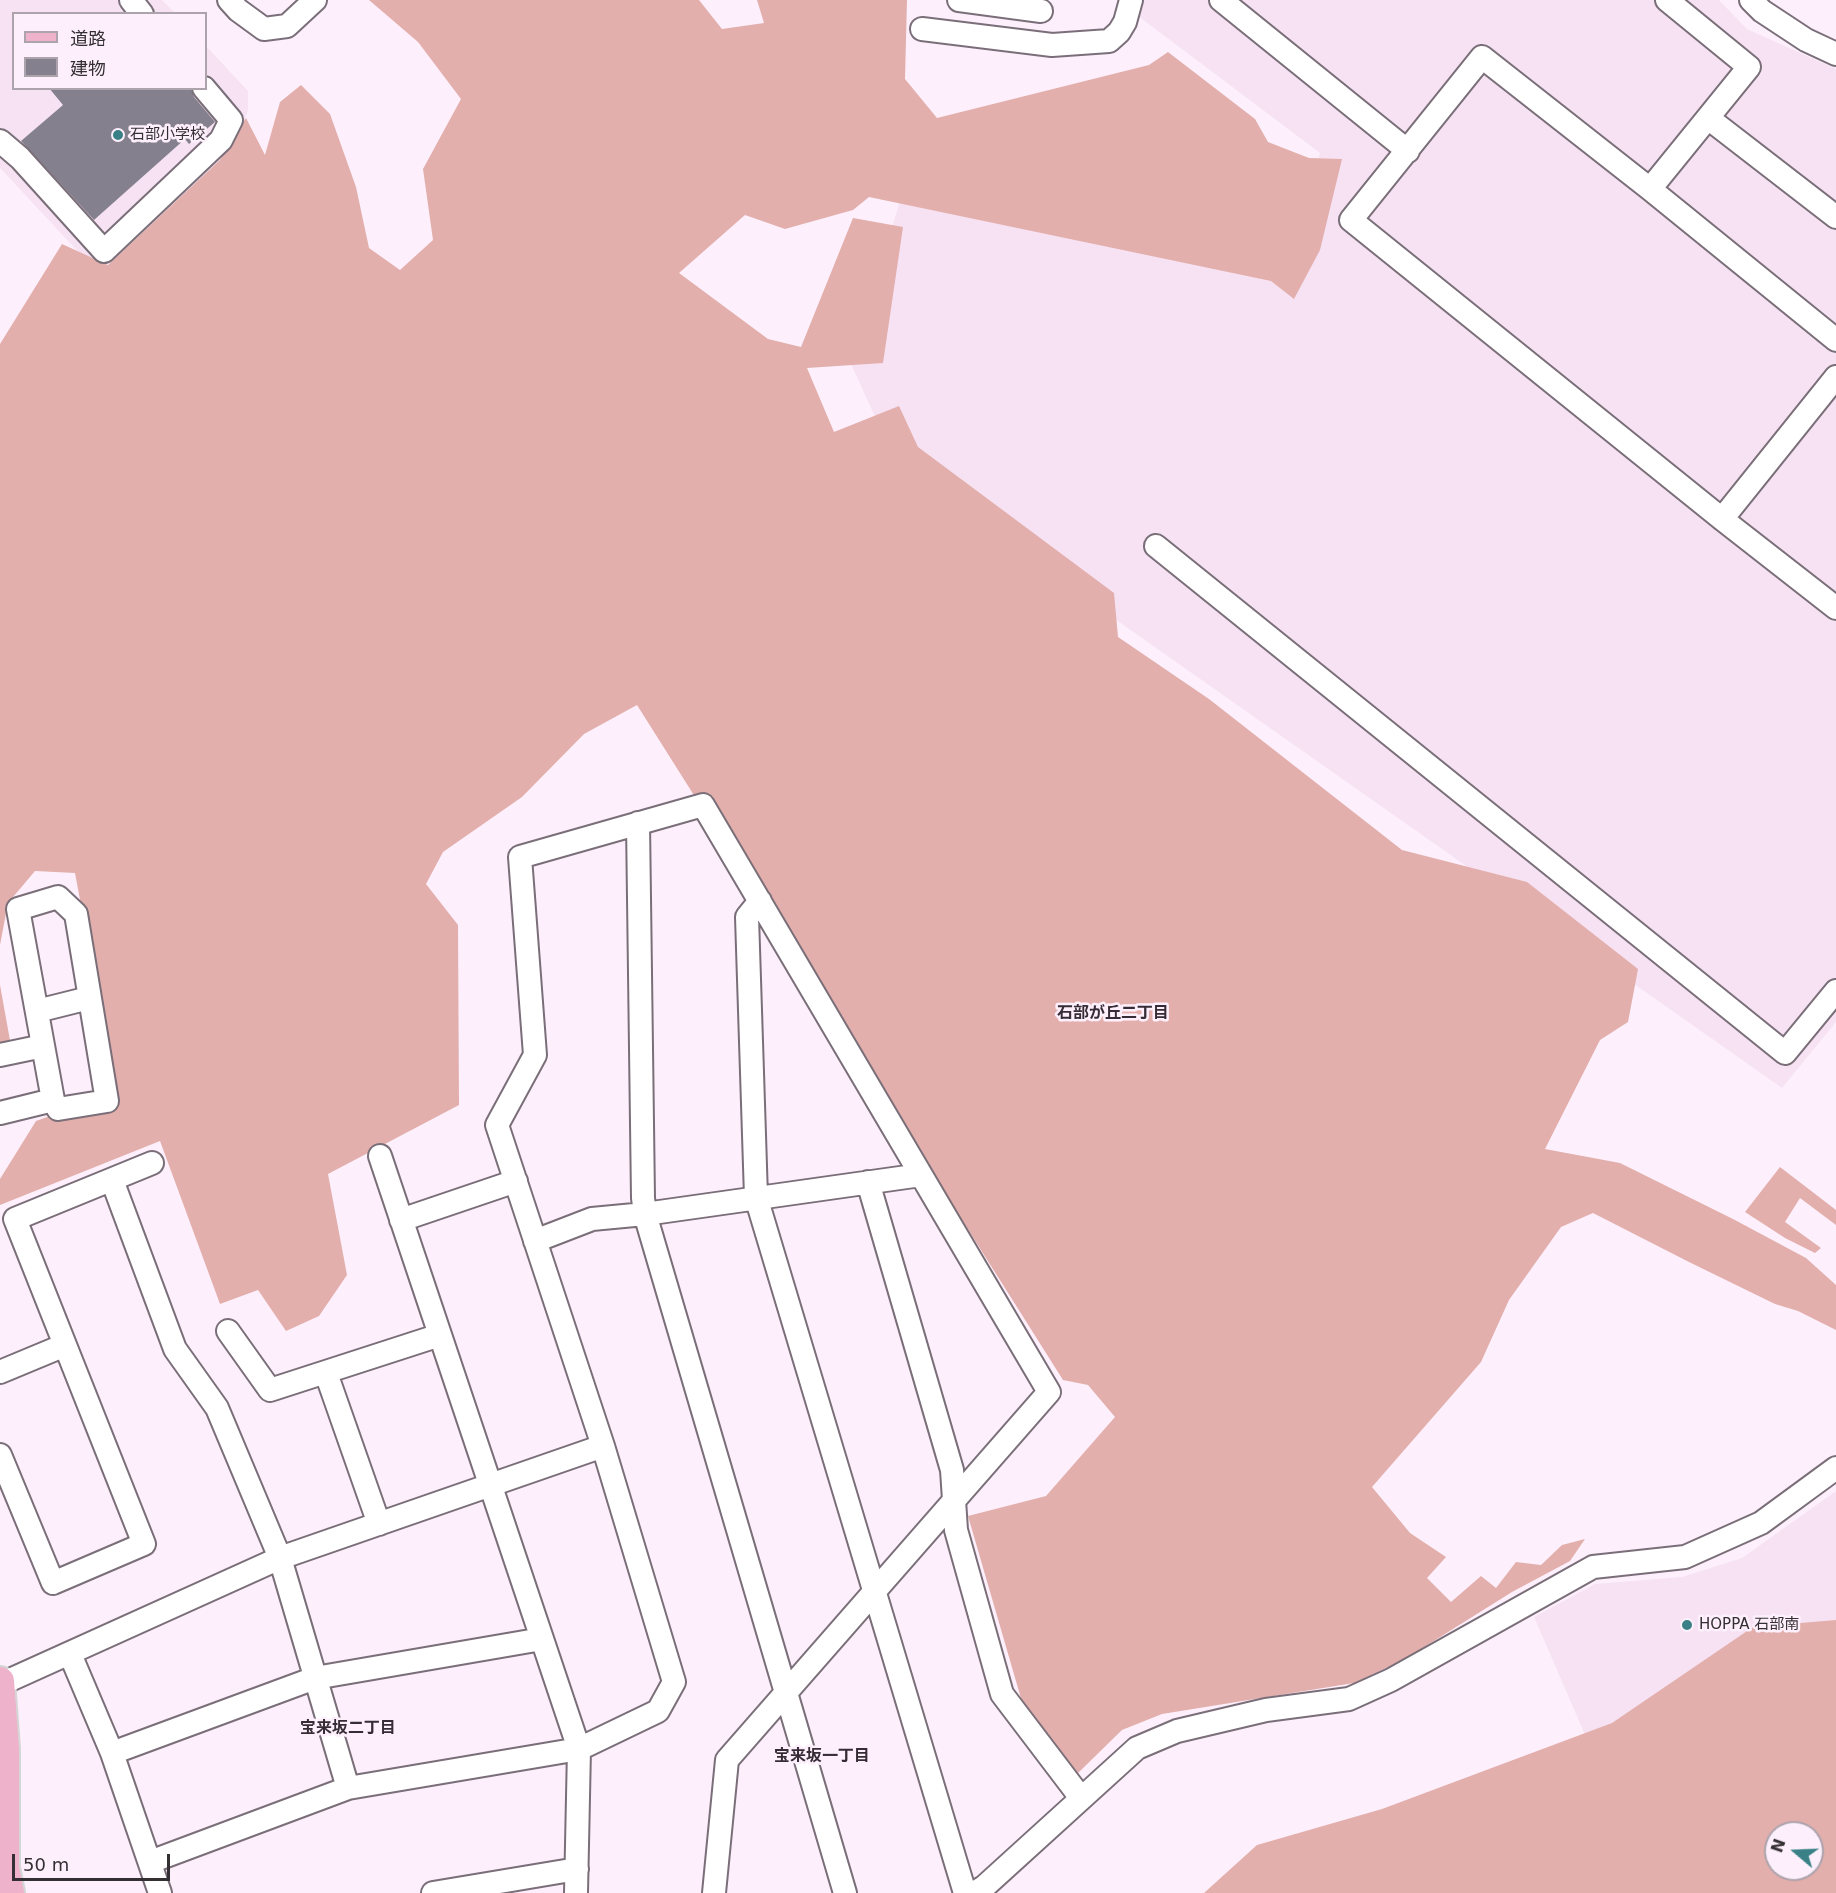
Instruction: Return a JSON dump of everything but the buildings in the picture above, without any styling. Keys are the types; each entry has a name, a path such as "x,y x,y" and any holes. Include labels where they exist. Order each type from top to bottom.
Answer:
{"main road":[{"path":"0,1683 5,1749 3,1790 5,1868 10,1891"}],"street":[{"path":"131,0 140,12"},
{"path":"229,0 238,10 264,29 287,26 315,0"},
{"path":"959,0 1041,6 1039,43"},
{"path":"922,28 1052,45 1109,41 1119,32 1125,22 1131,0"},
{"path":"1221,0 1408,151"},
{"path":"1650,189 1749,67 1667,0"},
{"path":"1751,0 1762,11 1806,40 1836,54"},
{"path":"1836,340 1650,189 1482,57 1351,220 1836,608"},
{"path":"1,142 20,158 104,251 221,140 231,120 206,90"},
{"path":"1708,118 1836,217"},
{"path":"1722,519 1836,377"},
{"path":"1156,546 1785,1053 1836,991"},
{"path":"150,1862 348,1788 579,1749 658,1711 674,1682 603,1446 497,1125 535,1055 520,857 703,805 1049,1392 727,1760 714,1893"},
{"path":"638,823 645,1214 845,1893"},
{"path":"58,897 76,914 89,998 107,1101 58,1109 53,1100 18,909 58,897"},
{"path":"760,901 747,917 756,1197 965,1893"},
{"path":"37,1011 89,998"},
{"path":"0,1055 43,1046"},
{"path":"0,1113 53,1100"},
{"path":"380,1156 579,1749 576,1893"},
{"path":"0,1455 53,1583 144,1544 15,1219 152,1163"},
{"path":"535,1241 592,1219 645,1214 921,1174"},
{"path":"112,1179 175,1349 217,1408 280,1558 348,1788"},
{"path":"401,1220 516,1181"},
{"path":"868,1182 952,1470 956,1530 1002,1694 1081,1798"},
{"path":"228,1330 270,1390 440,1335"},
{"path":"0,1372 65,1345"},
{"path":"326,1372 379,1524"},
{"path":"0,1683 70,1654 280,1558 603,1446"},
{"path":"974,1893 984,1887 1137,1748 1177,1731 1266,1710 1348,1699 1391,1680 1593,1567 1685,1557 1761,1523 1836,1468"},
{"path":"112,1752 315,1678 542,1639"},
{"path":"70,1654 112,1752 160,1893"},
{"path":"433,1893 577,1869"}],"shaded area":[{"name":"石部小学校","path":"0,0 162,0 174,12 12,12 12,90 207,90 207,47 248,91 248,111 226,159 97,272 0,168"},
{"path":"369,0 699,0 722,29 764,23 757,0 907,0 905,79 937,118 1149,65 1168,52 1255,119 1268,142 1309,158 1342,159 1320,250 1294,299 1271,281 869,197 853,210 785,229 745,215 679,273 768,339 801,347 853,218 903,227 883,363 807,368 834,432 899,406 918,447 1114,593 1118,637 1209,699 1402,850 1527,882 1638,969 1628,1022 1600,1040 1545,1149 1620,1163 1806,1258 1836,1285 1836,1330 1798,1311 1775,1304 1593,1213 1561,1227 1509,1300 1481,1362 1372,1487 1410,1533 1446,1557 1427,1578 1451,1602 1481,1576 1496,1588 1516,1562 1541,1565 1562,1545 1585,1539 1570,1561 1512,1592 1405,1659 1354,1683 1162,1714 1122,1730 1078,1773 1069,1772 1027,1719 968,1516 1046,1496 1115,1417 1088,1385 1063,1380 637,705 584,734 522,797 443,852 426,884 458,925 459,1105 328,1174 347,1275 319,1316 286,1331 258,1290 220,1304 160,1141 0,1205 0,1179 36,1121 116,1092 75,873 35,871 8,903 0,945 0,344 62,244 108,265 220,160 246,118 265,155 280,102 301,85 330,114 356,187 369,248 400,270 433,240 423,169 461,99 418,42"},
{"path":"1142,0 1719,0 1747,29 1836,69 1836,1022 1782,1088 1065,584 891,452 851,364 902,194 1291,272 1320,153 1138,16"},
{"path":"0,985 11,1046 0,1049"},
{"path":"1780,1167 1836,1210 1836,1225 1800,1198 1785,1222 1821,1248 1815,1253 1785,1238 1745,1212"},
{"name":"HOPPA 石部南","path":"1836,1491 1836,1632 1589,1744 1534,1617 1595,1584 1682,1577 1742,1558"},
{"path":"1836,1620 1836,1893 1204,1893 1257,1845 1382,1809 1612,1723 1753,1627"}],"place":[{"name":"石部小学校","path":"118,135"},
{"name":"HOPPA 石部南","path":"1687,1625"}],"district":[{"name":"石部が丘二丁目","path":"1113,1014"},
{"name":"宝来坂二丁目","path":"348,1729"},
{"name":"宝来坂一丁目","path":"822,1757"}]}
